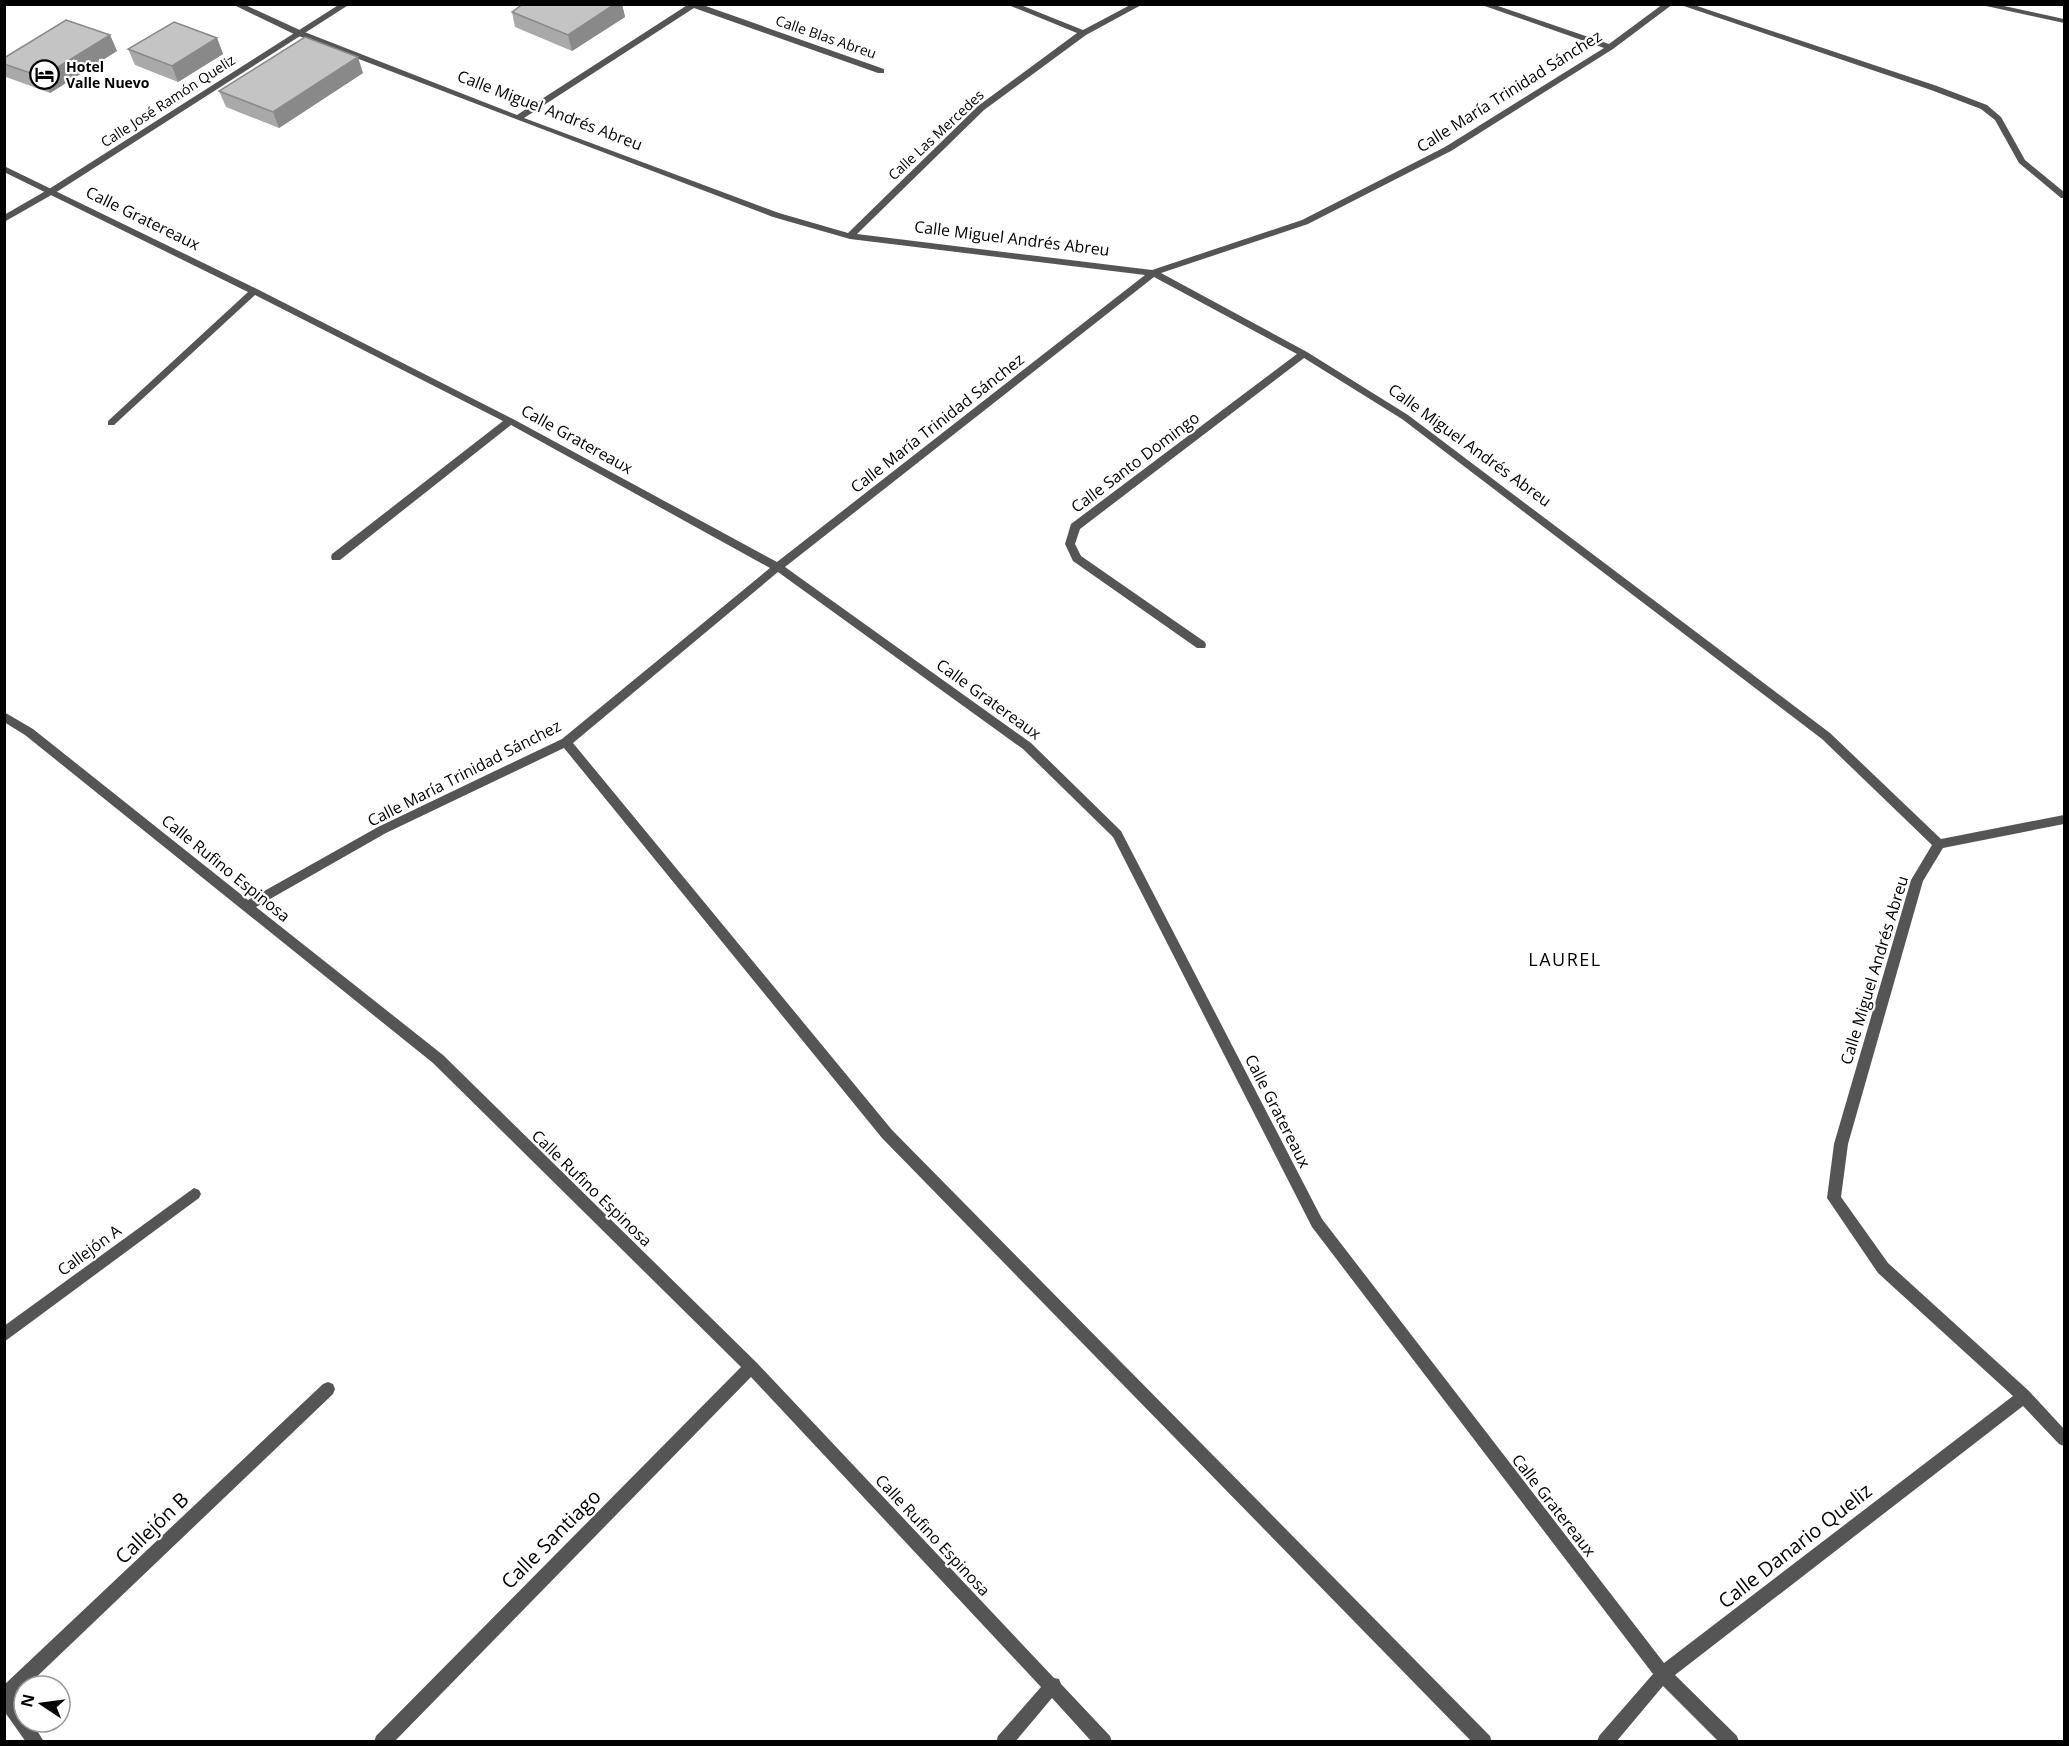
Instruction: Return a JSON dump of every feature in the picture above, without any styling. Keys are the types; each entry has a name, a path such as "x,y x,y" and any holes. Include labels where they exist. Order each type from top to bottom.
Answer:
{"street":[{"name":"Calle Miguel Andrés Abreu","path":"236,4 299,33 776,215 850,236 1153,273 1304,354 1405,417 1826,736 1939,844 1917,880 1841,1144 1834,1198 1883,1268 2024,1396 2064,1439"},
{"name":"Calle José Ramón Queliz","path":"4,219 52,191 346,4"},
{"path":"1010,4 1083,33"},
{"name":"Calle Las Mercedes","path":"850,236 981,108 1083,33 1138,4"},
{"path":"1483,4 1610,47"},
{"name":"Calle María Trinidad Sánchez","path":"247,906 382,830 566,741 778,567 1153,273 1305,222 1448,149 1610,47 1669,4"},
{"path":"1682,4 1934,88 1984,107 1998,119 2022,161 2064,196"},
{"path":"1981,4 2064,21"},
{"path":"518,118 694,5"},
{"name":"Calle Blas Abreu","path":"694,5 881,71"},
{"name":"Calle Gratereaux","path":"4,168 510,421 778,567 1027,746 1117,834 1317,1223 1663,1674 1731,1742"},
{"path":"111,423 254,291"},
{"name":"Calle Santo Domingo","path":"1201,645 1077,558 1070,544 1075,527 1304,354"},
{"path":"336,557 510,421"},
{"name":"Calle Rufino Espinosa","path":"4,716 29,732 438,1059 751,1367 1053,1685 1104,1742"},
{"path":"566,741 886,1134 1484,1742"},
{"path":"1939,844 2064,819"},
{"name":"Callejón A","path":"4,1335 194,1194"},
{"name":"Calle Santiago","path":"382,1742 751,1367"},
{"name":"Callejón B","path":"5,1696 328,1389"},
{"name":"Calle Danario Queliz","path":"1605,1742 1663,1674 2024,1396"},
{"path":"1004,1742 1053,1685"},
{"path":"5,1696 36,1742"}],"building":[{"path":"523,4 615,4 568,35 512,12"},
{"path":"66,20 110,35 42,77 4,64 4,58"},
{"path":"174,22 217,38 172,66 128,49"},
{"path":"305,37 358,57 273,112 219,91"}],"place":[{"name":"Hotel Valle Nuevo","path":"45,75"}],"district":[{"name":"LAUREL","path":"1565,960"}]}
